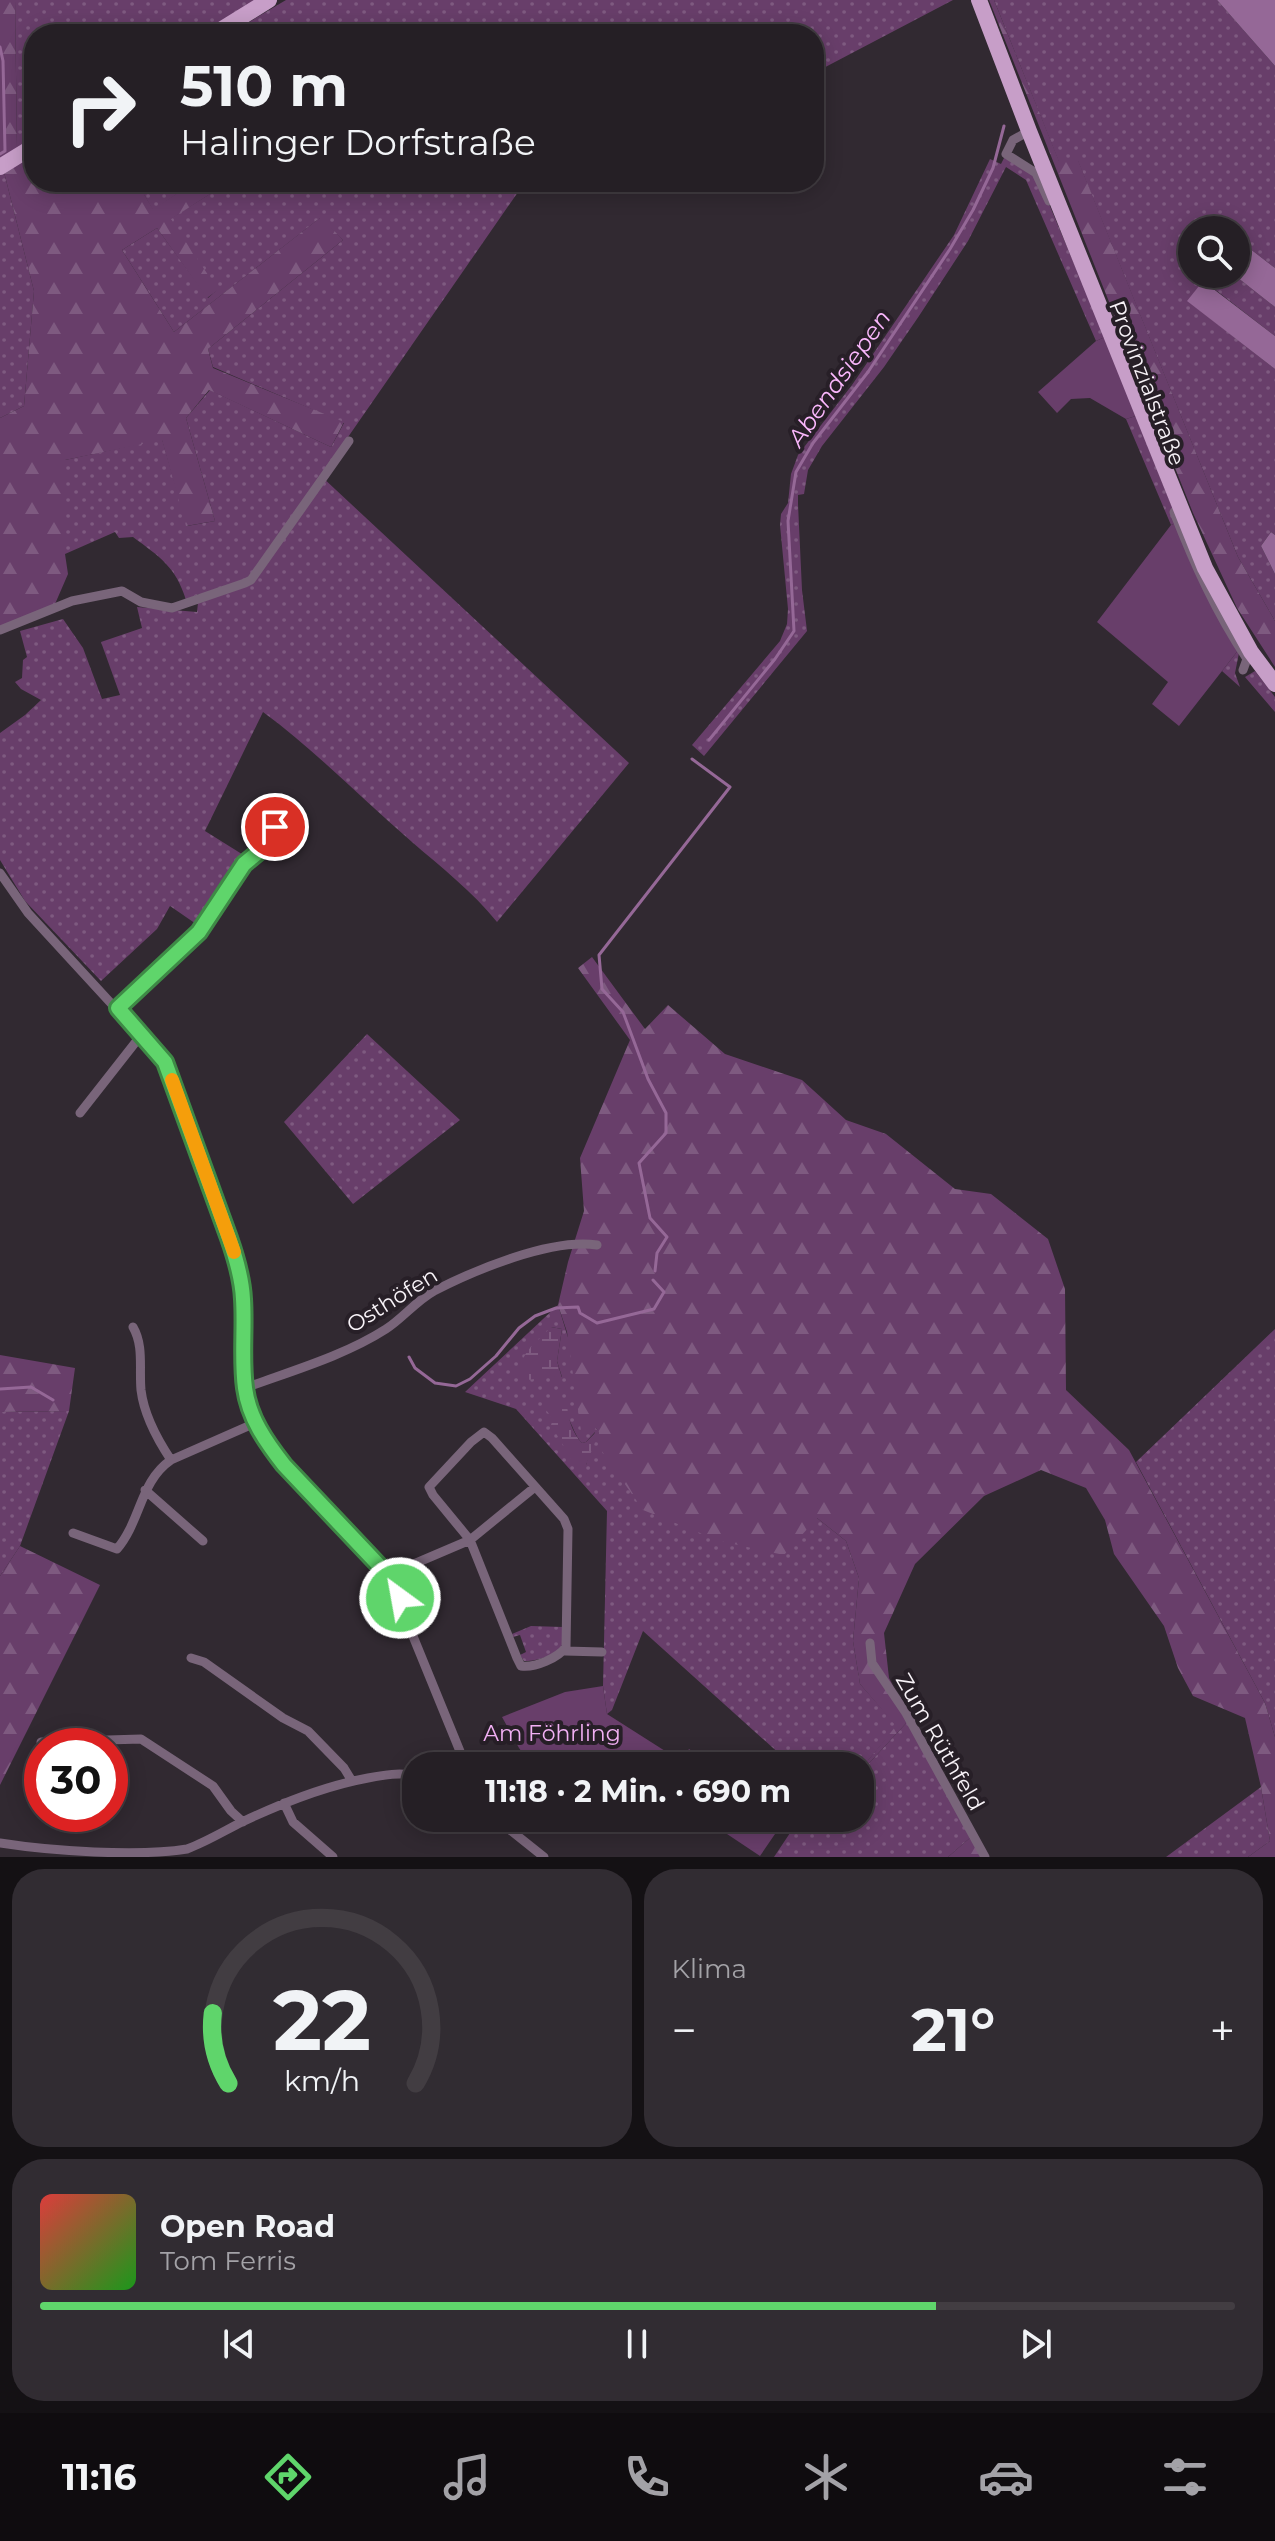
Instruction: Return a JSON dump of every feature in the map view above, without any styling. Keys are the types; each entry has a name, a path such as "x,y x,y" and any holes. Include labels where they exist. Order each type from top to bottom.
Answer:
{"main road":[{"path":"230,24 269,0"},
{"name":"Provinzialstraße","path":"979,0 1205,568 1251,652 1275,684"},
{"path":"0,167 24,152"}],"street":[{"name":"Provinzialstraße","path":"1029,131 1013,140 1006,154 1036,173 1048,199 1200,575 1247,659 1243,670"},
{"path":"0,630 72,601 109,593 122,591 141,602 172,608 245,583 253,577 349,441"},
{"path":"118,1008 199,932 244,864 261,850 275,827"},
{"path":"0,873 28,913 165,1062 238,1264 243,1296 245,1388 255,1423 284,1465 388,1575 460,1752"},
{"path":"80,1113 142,1034"},
{"name":"Osthöfen","path":"245,1388 334,1355 385,1329 432,1292 512,1258 551,1248 585,1243 597,1245"},
{"path":"133,1327 139,1338 144,1407 158,1440 171,1460"},
{"path":"73,1533 117,1549 125,1540 145,1490 160,1467 255,1423"},
{"path":"565,1651 568,1529 564,1519 484,1432 429,1487 470,1540 521,1666 529,1667 565,1651 602,1652"},
{"path":"388,1575 470,1540 535,1487"},
{"path":"145,1490 203,1541"},
{"name":"Zum Rüthfeld","path":"870,1643 872,1663 906,1713 985,1857"},
{"path":"191,1658 217,1670 283,1718 308,1731 344,1768 352,1781"},
{"path":"128,1739 141,1739 213,1786 243,1822"},
{"path":"0,1843 74,1856 186,1854 284,1803 352,1781 402,1775"},
{"path":"284,1803 293,1822 333,1857"},
{"path":"513,1832 544,1857"}],"green space":[{"path":"0,0 15,0 17,148 0,159"},
{"path":"15,0 259,0 220,24 24,24 24,144 17,148"},
{"path":"286,0 953,0 824,68 824,24 246,24"},
{"path":"989,0 994,0 1059,161 1078,160 1238,557 1275,621 1275,667 1237,608 1193,513"},
{"path":"994,0 1217,0 1275,66 1275,268 1250,249 1250,216 1178,216 1178,288 1198,288 1188,301 1275,369 1275,535 1271,532 1261,546 1275,574 1275,621 1238,557 1078,161 1059,162"},
{"path":"1006,154 1036,173 1105,337 1096,341 1026,180 1006,167 968,241 919,316 884,367 822,446 808,470 804,494 798,495 807,631 704,756 692,745 780,641 787,624 780,525 798,455 852,385 954,235 990,159 1001,164"},
{"path":"24,160 24,192 143,192 153,209 179,192 213,192 171,219 218,290 207,298 157,228 122,250 174,332 321,217 343,240 208,349 213,368 344,422 331,447 209,390 186,418 215,521 186,526 162,440 65,460 65,554 68,574 55,604 0,627 0,418 24,406 34,291 4,172"},
{"path":"4,172 34,291 24,406 0,418 0,175"},
{"path":"142,192 180,192 153,210"},
{"path":"213,192 518,192 321,476 629,763 497,922 456,880 263,712 205,831 245,856 199,926 170,906 157,929 101,981 25,901 0,860 0,733 41,700 15,682 22,678 23,660 27,657 20,631 63,619 83,648 102,699 120,695 101,642 142,628 137,607 197,612 199,594 186,600 172,571 133,537 119,538 115,532 65,554 65,460 162,439 187,526 215,521 186,418 210,390 331,447 344,423 213,367 208,349 343,240 320,218 174,332 122,250 157,228 208,298 217,290 170,219"},
{"path":"1250,287 1275,307 1275,336 1213,288"},
{"path":"1105,337 1136,416 1126,419 1090,398 1071,399 1057,413 1038,392 1096,341"},
{"path":"1136,416 1178,522 1171,525 1126,419"},
{"path":"1178,522 1240,648 1179,726 1152,704 1168,682 1097,622 1171,525"},
{"path":"1240,648 1235,673 1240,687 1222,671"},
{"path":"1255,671 1275,697 1275,712 1245,677"},
{"path":"592,957 645,1029 668,1005 725,1054 802,1080 846,1120 886,1134 955,1189 991,1194 1048,1239 1065,1289 1066,1390 1129,1450 1265,1703 1275,1737 1275,1857 1248,1857 1270,1841 1245,1718 1193,1696 1178,1668 1164,1626 1114,1554 1105,1520 1086,1488 1041,1470 984,1496 915,1564 884,1633 889,1678 910,1719 874,1758 874,1753 896,1726 860,1684 853,1641 859,1578 846,1541 817,1518 784,1555 720,1541 643,1510 599,1447 596,1428 591,1432 581,1431 567,1332 558,1305 584,1211 580,1158 630,1040 578,968"},
{"path":"367,1034 460,1120 353,1204 284,1122"},
{"path":"558,1305 596,1428 600,1432 817,1518 846,1541 859,1578 853,1641 860,1684 897,1726 874,1753 777,1752 643,1631 612,1710 607,1714 603,1686 607,1511 516,1409 465,1392","holes":["551,1327 562,1329 557,1361 562,1377 554,1376","567,1416 582,1443 595,1432 586,1465 554,1419"]},
{"path":"551,1327 562,1329 557,1361 562,1378 557,1380 554,1376 521,1381 524,1357"},
{"path":"1275,1329 1275,1737 1265,1703 1136,1462"},
{"path":"0,1355 75,1368 69,1411 0,1412"},
{"path":"551,1398 567,1402 571,1424 582,1443 596,1432 598,1434 586,1465 575,1465 551,1425 553,1419 543,1406"},
{"path":"69,1411 20,1546 0,1576 0,1412"},
{"path":"20,1546 100,1585 28,1728 24,1728 24,1737 0,1785 0,1576"},
{"path":"531,1626 563,1627 561,1647 544,1658 524,1661 520,1655 526,1652 520,1635 513,1637 512,1634"},
{"name":"Am Föhrling","path":"603,1686 607,1714 667,1752 522,1752 502,1717 565,1692"},
{"path":"910,1719 971,1837 948,1857 774,1857 791,1832 874,1832 874,1758"},
{"path":"1261,1787 1270,1841 1248,1857 1166,1857"},
{"path":"724,1832 776,1832 760,1856"},
{"path":"971,1837 987,1857 948,1857"}],"shaded area":[{"path":"1217,0 1275,0 1275,66"},
{"path":"1250,249 1275,268 1275,307 1250,287"},
{"path":"1197,288 1212,288 1275,336 1275,369 1187,301"},
{"path":"1271,532 1275,535 1275,574 1261,546"}],"waterway":[{"path":"0,47 5,151 0,154"},
{"name":"Abendsiepen","path":"709,740 794,631 788,521 796,472 813,443 868,372 950,249 993,168 1004,126"},
{"name":"Abendsiepen","path":"655,1271 657,1253 667,1237 650,1218 639,1163 666,1133 666,1113 648,1079 623,1012 602,989 599,955 730,787 692,759"},
{"name":"Abendsiepen","path":"409,1357 415,1368 435,1383 456,1386 470,1379 496,1356 519,1328 535,1316 556,1308 578,1307 580,1313 597,1323 654,1309 664,1292 653,1280"},
{"name":"Abendsiepen","path":"0,1389 31,1387 53,1400"}],"slow traffic":[{"path":"172,1080 234,1252"}],"route":[{"path":"275,827 261,850 244,864 199,932 118,1008 165,1062 221,1212 238,1264 243,1296 245,1388 255,1423 284,1465 388,1575 400,1598"}]}
